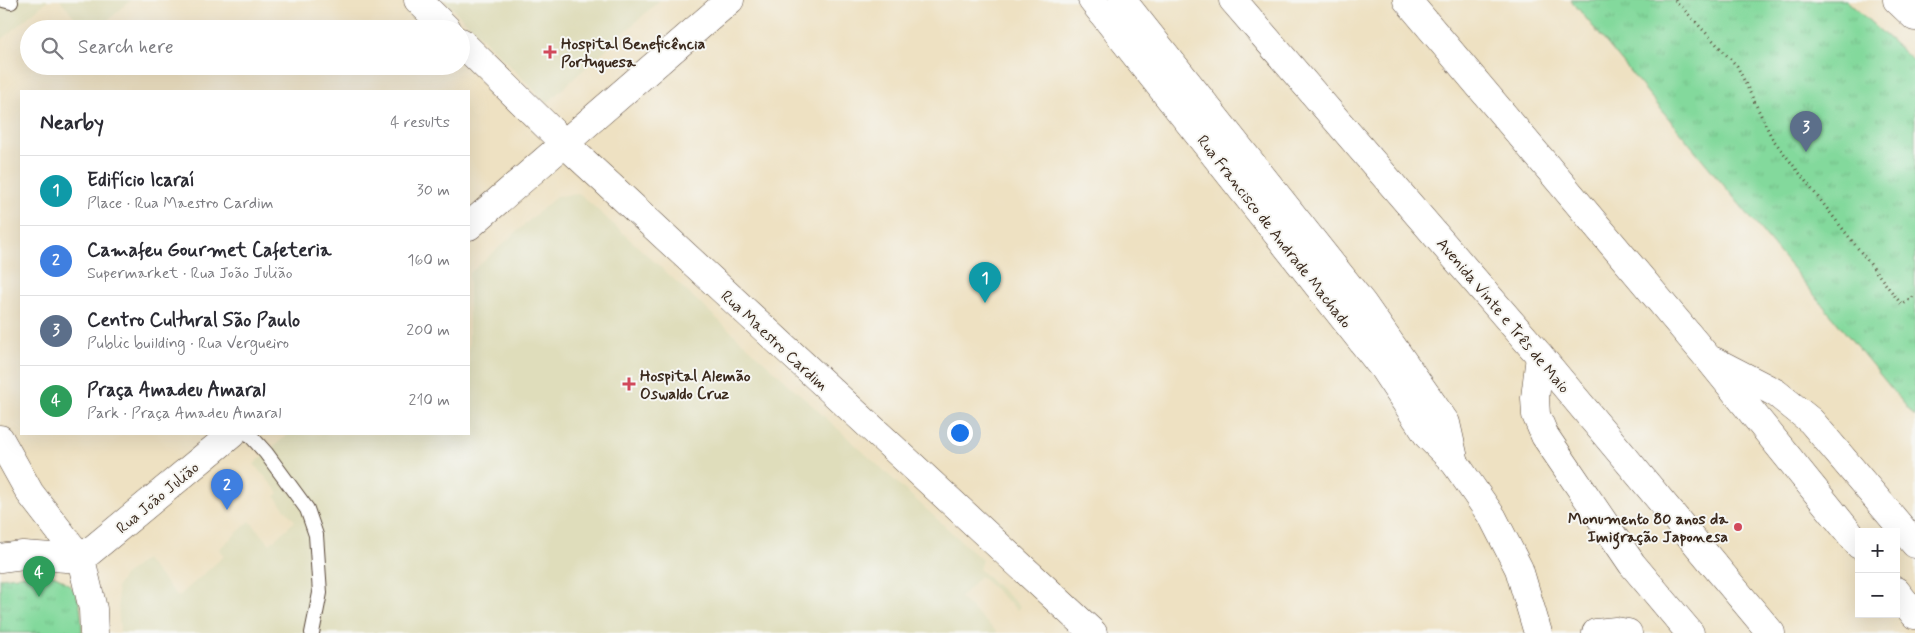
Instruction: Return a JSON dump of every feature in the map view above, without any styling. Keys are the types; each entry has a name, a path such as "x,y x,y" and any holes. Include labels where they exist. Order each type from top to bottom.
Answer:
{"main road":[{"path":"418,0 438,20"},
{"path":"470,225 730,0"},
{"name":"Rua Francisco de Andrade Machado","path":"1092,0 1383,368 1428,436 1455,463 1493,518 1519,569 1538,633"},
{"name":"Rua Francisco de Andrade Machado","path":"1122,0 1363,304 1446,423 1455,463"},
{"name":"Avenida Vinte e Três de Maio","path":"1233,0 1540,356 1771,633"},
{"path":"1407,0 1708,358 1855,540"},
{"path":"1897,0 1915,17"},
{"name":"Rua Maestro Cardim","path":"470,51 564,143 1093,633"},
{"path":"1540,356 1535,398 1536,415 1545,436 1632,564 1690,633"},
{"path":"1708,358 1776,393 1810,421 1915,544"},
{"name":"Rua João Julião","path":"81,559 110,537 231,435"},
{"path":"0,439 30,493 81,559 93,610 94,633"},
{"path":"0,558 23,556 81,559"},
{"path":"1900,596 1915,614"},
{"path":"1596,633 1616,631 1628,633"}],"lane":[{"path":"250,435 266,452 307,509 316,535 320,593 312,633"}],"path":[{"path":"1676,0 1737,66 1772,138 1902,305 1915,295"}],"shaded area":[{"path":"0,0 48,0 25,20 20,20 20,24 0,41"},
{"path":"60,0 131,0 108,20 77,20"},
{"name":"Hospital Beneficência Portuguesa","path":"444,0 660,0 547,103 470,26 470,20 464,20"},
{"name":"Hospital Alemão Oswaldo Cruz","path":"580,194 982,560 979,569 1020,606 1017,610 980,576 960,598 997,632 120,633 117,587 124,576 145,559 178,597 224,556 219,549 250,521 270,544 295,521 275,497 279,493 254,464 287,435 470,435 470,273 557,196"}],"green space":[{"path":"1571,0 1846,0 1915,62 1915,417"},
{"path":"47,573 58,577 72,588 81,612 82,633 0,633 0,578"}],"place":[{"name":"Hospital Beneficência Portuguesa","path":"550,52"},
{"name":"Centro Cultural São Paulo","path":"1806,152"},
{"name":"Edifício Icaraí","path":"985,303"},
{"name":"Hospital Alemão Oswaldo Cruz","path":"629,384"},
{"name":"Camafeu Gourmet Cafeteria","path":"227,510"},
{"name":"Monumento 80 anos da Imigração Japonesa","path":"1738,527"},
{"name":"Praça Amadeu Amaral","path":"39,597"}]}
